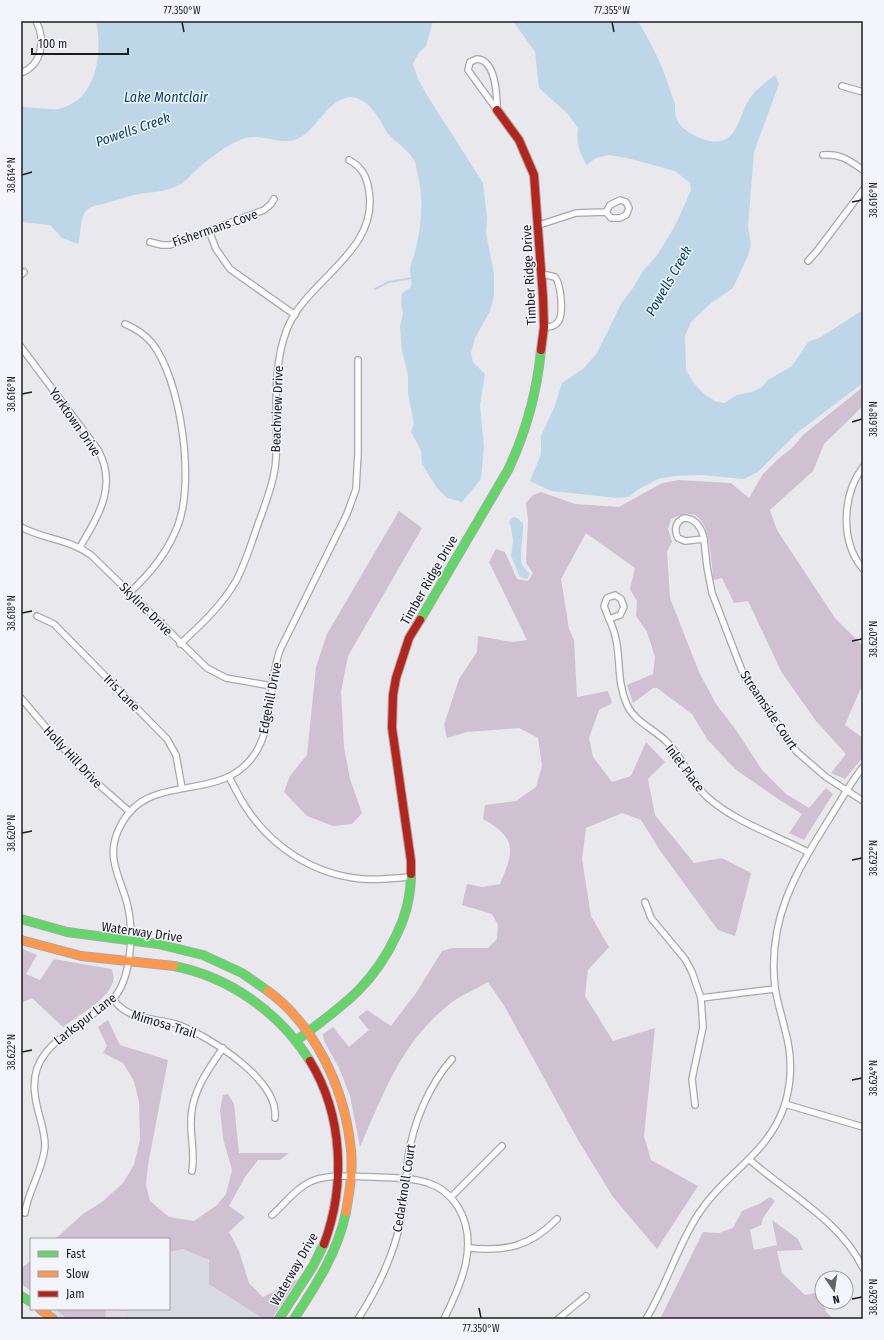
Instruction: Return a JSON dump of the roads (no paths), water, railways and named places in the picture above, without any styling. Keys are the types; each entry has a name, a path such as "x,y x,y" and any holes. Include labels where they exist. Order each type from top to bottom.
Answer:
{"main road":[{"name":"Timber Ridge Drive","path":"297,1040 359,992 376,973 395,942 404,920 410,899 412,878 409,839 392,728 393,696 396,678 409,638 498,488 517,451 532,403 540,362 544,328 536,188 530,162 519,140 498,110"},
{"name":"Waterway Drive","path":"21,919 68,933 155,944 187,950 235,969 253,980 277,998 308,1032 328,1065 342,1096 352,1148 352,1177 347,1213 337,1244 321,1276 294,1319"},
{"name":"Waterway Drive","path":"21,940 80,956 183,968 228,984 249,996 272,1013 297,1040 315,1067 330,1102 337,1135 339,1177 333,1214 326,1238 307,1274 279,1319"},
{"path":"21,1296 30,1301"},
{"path":"41,1310 53,1319"}],"street":[{"path":"21,73 31,68 39,55 41,34 36,21"},
{"name":"Timber Ridge Drive","path":"480,59 488,65 496,89 498,110 486,92 470,74 468,66 473,60 480,59"},
{"path":"842,86 863,92"},
{"path":"823,155 837,155 846,158 863,170"},
{"name":"Beachview Drive","path":"180,644 217,607 236,580 246,558 270,492 276,458 277,373 279,358 287,328 295,316 356,245 365,228 370,206 368,186 362,171 348,160"},
{"path":"808,261 863,190"},
{"name":"Fishermans Cove","path":"150,242 170,245 264,210 274,199"},
{"path":"538,225 576,214 606,212"},
{"path":"209,231 216,250 230,269 295,316"},
{"path":"542,274 552,275 557,279 561,298 559,320 554,326 544,328"},
{"path":"125,324 147,338 156,349 168,370 184,444 186,476 182,512 170,542 153,570 129,593"},
{"name":"Yorktown Drive","path":"21,347 98,450 104,463 107,483 104,503 80,547"},
{"name":"Edgehill Drive","path":"127,962 130,930 127,904 116,874 113,858 113,848 118,830 130,812 151,796 162,791 207,785 229,777 246,764 260,745 264,732 280,650 347,514 356,489 358,453 358,360"},
{"path":"863,467 851,494 846,524 849,546 853,555 863,569"},
{"name":"Streamside Court","path":"704,539 682,540 676,534 678,522 684,518 692,519 701,528 704,539 712,593 744,676 797,752 822,774 863,802"},
{"name":"Skyline Drive","path":"21,527 35,534 66,541 80,547 98,561 200,663 216,674 235,680 272,686"},
{"name":"Iris Lane","path":"37,616 54,624 167,740 176,755 182,788"},
{"name":"Inlet Place","path":"609,619 618,643 620,684 625,701 632,714 667,742 698,788 721,808 808,852"},
{"name":"Holly Hill Drive","path":"21,698 82,770 130,812"},
{"path":"646,1319 663,1288 682,1243 700,1211 720,1186 750,1160 768,1138 785,1104 790,1080 790,1061 786,1031 775,989 774,953 779,918 791,883 808,852 846,791 863,767"},
{"path":"229,777 244,805 265,832 288,852 302,861 324,870 348,877 372,879 412,878"},
{"path":"645,902 651,918 685,959 701,998 703,1027 692,1079 695,1105"},
{"name":"Larkspur Lane","path":"25,1213 26,1202 40,1173 45,1146 43,1125 34,1095 35,1078 39,1064 46,1051 56,1041 113,999 123,986 127,962"},
{"path":"701,998 775,989"},
{"name":"Mimosa Trail","path":"113,999 117,1005 129,1014 178,1025 207,1038 223,1048 260,1082 273,1104 275,1118"},
{"path":"192,1171 194,1154 191,1122 193,1103 204,1076 223,1048"},
{"name":"Cedarknoll Court","path":"358,1319 374,1295 389,1262 401,1219 408,1157 419,1118 434,1083 452,1059"},
{"path":"785,1104 863,1127"},
{"path":"451,1197 502,1146"},
{"path":"750,1160 810,1205 825,1219 841,1237 863,1268"},
{"path":"272,1215 296,1191 309,1182 324,1178 406,1178 437,1186 451,1197 462,1213 466,1223 469,1248 457,1290 444,1319"},
{"path":"469,1248 495,1250 518,1246 538,1236 557,1219"},
{"path":"558,1319 586,1296"}],"water":[{"name":"Lake Montclair","path":"96,21 433,21 426,46 418,54 413,64 418,79 427,95 483,183 487,218 486,233 494,274 494,296 490,311 475,338 471,353 473,362 485,374 480,405 484,447 481,479 462,502 447,498 437,488 422,464 421,450 411,432 414,424 408,394 408,375 402,351 400,327 403,313 401,304 402,293 411,287 410,267 421,221 421,192 416,164 411,155 387,133 370,106 364,102 352,97 345,98 337,102 311,129 297,139 282,141 260,137 249,137 237,141 217,153 198,168 184,182 172,188 163,191 135,195 92,207 84,213 78,244 62,238 50,225 21,222 21,107 58,109 71,104 81,96 89,86 97,61 98,34"},
{"name":"Powells Creek","path":"513,21 638,21 662,68 675,104 675,114 677,120 693,135 708,141 723,140 729,137 738,125 745,107 752,95 775,75 779,84 754,152 748,227 751,245 747,258 733,288 710,304 691,322 685,336 686,370 693,382 703,393 715,401 724,403 737,395 752,392 762,387 768,380 792,366 809,341 819,338 863,310 863,383 797,433 758,472 744,479 701,475 674,476 658,479 639,489 629,497 616,498 551,491 530,481 541,454 541,436 554,408 562,383 584,368 597,353 621,304 643,271 658,254 676,224 691,190 690,183 675,171 627,158 609,155 596,158 587,165 579,147 577,138 578,128 568,114 539,88 535,52"},
{"path":"513,517 517,518 523,523 521,561 523,566 530,574 527,579 520,577 511,556 513,541 509,522"}],"waterway":[{"path":"375,289 389,282 412,278"}]}
